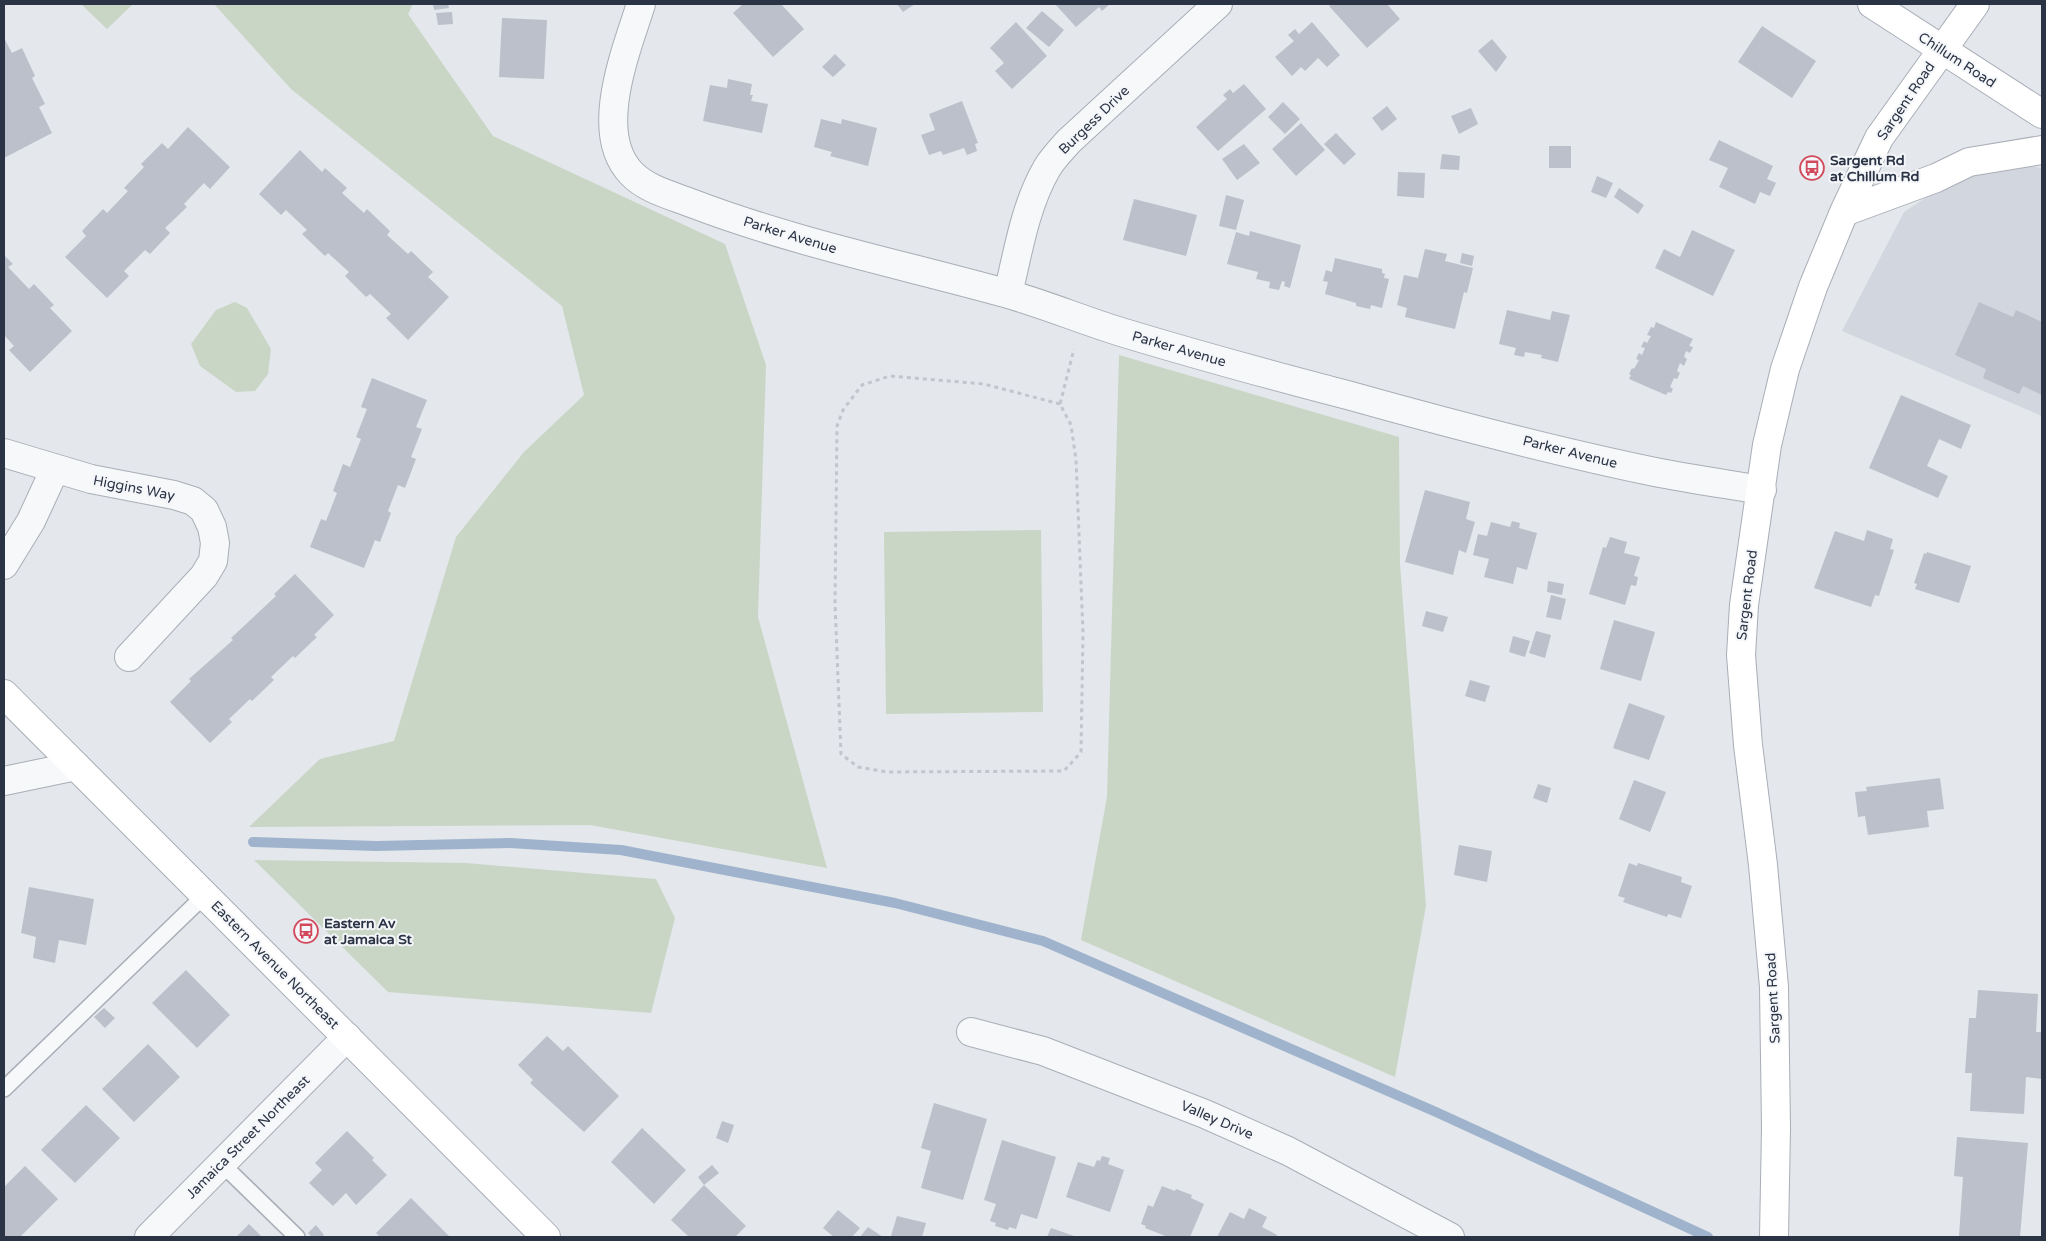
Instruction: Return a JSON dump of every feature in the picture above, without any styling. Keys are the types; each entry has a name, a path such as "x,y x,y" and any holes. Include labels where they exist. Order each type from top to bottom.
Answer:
{"main road":[{"name":"Chillum Road","path":"1872,4 2042,114"},
{"name":"Sargent Road","path":"1774,1237 1776,1128 1774,987 1748,745 1741,655 1744,605 1773,417 1785,369 1813,287 1844,212 1879,138 1975,4"},
{"path":"1844,212 1936,178 1969,162 2042,150"},
{"name":"Eastern Avenue Northeast","path":"4,694 546,1237"}],"street":[{"name":"Parker Avenue","path":"641,4 616,84 613,104 613,131 619,153 630,172 651,188 717,213 838,250 1008,294 1082,319 1214,359 1407,412 1655,472 1762,490"},
{"name":"Burgess Drive","path":"1008,294 1032,200 1048,166 1069,141 1218,4"},
{"name":"Higgins Way","path":"4,453 91,480 174,495 193,501 204,510 212,527 213,561 204,576 129,657"},
{"path":"4,565 31,521 54,469"},
{"path":"4,781 76,766"},
{"name":"Valley Drive","path":"970,1032 1043,1052 1205,1114 1288,1151 1444,1236"},
{"name":"Jamaica Street Northeast","path":"149,1237 347,1037"}],"lane":[{"path":"4,1089 205,895"},
{"path":"222,1164 297,1237"}],"path":[{"path":"1060,404 984,384 890,376 862,385 843,410 837,426 835,602 841,754 858,767 887,772 1064,771 1082,752 1083,633 1077,490 1071,425 1060,404 1082,319"}],"shaded area":[{"path":"2025,165 2042,168 2042,416 1842,331 1904,212 1959,176"}],"green space":[{"path":"81,4 133,4 107,29"},
{"path":"214,4 413,4 408,14 493,136 725,244 766,365 758,617 827,868 590,825 249,827 320,759 394,741 456,537 524,452 584,395 562,306 291,89"},
{"path":"235,302 247,308 271,349 268,374 255,391 236,392 200,366 191,344 216,310"},
{"path":"1119,355 1399,437 1400,564 1426,906 1395,1077 1081,940 1107,797"},
{"path":"1041,530 1043,712 886,714 884,532"},
{"path":"254,860 466,863 656,879 675,918 651,1013 388,992"}],"building":[{"path":"433,4 448,4 449,8 434,10"},
{"path":"743,4 781,4 804,29 773,57 733,13"},
{"path":"897,4 915,4 903,12"},
{"path":"1055,4 1110,4 1102,11 1099,7 1076,27"},
{"path":"1332,4 1387,4 1400,19 1367,48 1329,6"},
{"path":"1042,11 1064,30 1049,47 1026,28"},
{"path":"452,12 453,24 438,25 436,13"},
{"path":"502,18 547,20 544,79 499,77"},
{"path":"1016,22 1047,56 1012,89 995,71 1004,63 990,48"},
{"path":"1312,22 1340,55 1327,67 1318,58 1305,71 1301,67 1292,76 1275,57 1294,41 1288,35 1295,29 1299,34"},
{"path":"1762,26 1816,61 1792,98 1738,62"},
{"path":"4,38 12,53 22,48 35,76 32,78 45,104 39,107 52,133 4,158"},
{"path":"1492,39 1507,57 1496,72 1478,51"},
{"path":"835,54 846,65 833,77 822,67"},
{"path":"728,79 752,84 750,95 753,95 751,101 768,104 762,133 703,121 710,85 727,88"},
{"path":"1244,84 1266,109 1218,151 1196,127 1227,99 1223,95 1230,89 1233,93"},
{"path":"962,101 978,143 975,144 977,151 967,155 964,148 943,155 941,151 929,155 921,135 935,130 929,114"},
{"path":"1283,102 1300,119 1285,134 1268,117"},
{"path":"1387,106 1397,119 1382,131 1372,118"},
{"path":"1471,108 1478,124 1459,134 1451,116"},
{"path":"821,119 841,124 842,119 877,128 868,166 830,156 832,152 814,147"},
{"path":"1301,123 1325,150 1296,176 1272,149"},
{"path":"188,127 230,167 210,189 204,183 184,204 187,207 165,228 170,233 150,254 145,250 124,271 129,276 107,298 65,257 86,236 82,231 103,209 107,213 128,191 124,188 144,167 141,164 162,143 168,149"},
{"path":"1336,133 1356,154 1344,165 1324,144"},
{"path":"1719,140 1773,166 1767,179 1776,183 1770,196 1760,192 1755,204 1719,187 1728,168 1709,160"},
{"path":"1244,144 1260,163 1237,180 1222,159"},
{"path":"1549,146 1571,146 1571,168 1549,168"},
{"path":"300,150 322,172 325,168 347,188 342,193 364,213 367,209 390,231 387,235 408,254 411,251 433,272 428,277 449,297 408,340 386,318 391,314 370,294 366,297 345,276 349,272 328,253 325,256 302,234 307,230 286,210 281,215 259,194"},
{"path":"1442,154 1460,156 1459,170 1440,169"},
{"path":"1398,172 1425,173 1424,198 1397,196"},
{"path":"1597,176 1613,183 1606,198 1591,192"},
{"path":"1619,188 1644,205 1638,214 1614,197"},
{"path":"1226,195 1244,200 1236,230 1219,226"},
{"path":"1134,199 1197,215 1186,256 1123,240"},
{"path":"1692,230 1735,250 1713,296 1655,268 1664,249 1680,257"},
{"path":"1250,231 1301,245 1290,288 1284,286 1285,282 1282,281 1279,290 1269,288 1270,282 1256,279 1258,272 1227,264 1236,232 1249,236"},
{"path":"1425,249 1447,254 1445,261 1473,268 1467,293 1464,292 1455,329 1405,317 1407,308 1397,305 1404,275 1418,278"},
{"path":"1462,253 1474,256 1472,266 1460,263"},
{"path":"4,255 13,264 8,267 29,289 34,284 54,305 50,308 72,331 30,372 9,350 14,346 4,335"},
{"path":"1335,258 1382,269 1382,273 1385,274 1384,278 1389,279 1382,308 1371,305 1370,309 1356,306 1356,303 1325,294 1328,282 1323,281 1326,270 1332,272"},
{"path":"1979,302 2013,317 2016,310 2042,322 2042,395 2023,386 2019,394 1983,378 1986,369 1955,355"},
{"path":"1507,310 1550,320 1552,311 1570,315 1558,362 1541,358 1542,355 1525,352 1524,357 1514,355 1516,348 1499,344"},
{"path":"1656,322 1693,339 1689,346 1693,347 1690,353 1686,351 1684,357 1687,359 1684,366 1680,363 1677,371 1680,373 1677,379 1674,378 1670,387 1673,389 1671,393 1668,392 1666,395 1629,379 1632,368 1634,369 1639,360 1636,359 1639,353 1642,355 1645,348 1641,347 1644,341 1647,343 1651,336 1647,335 1651,327 1654,328"},
{"path":"372,378 427,400 416,427 422,429 411,457 416,459 405,488 398,485 388,511 391,513 380,542 375,540 364,568 310,547 321,519 326,521 337,493 333,491 343,464 350,467 361,439 356,437 367,409 361,407"},
{"path":"1901,395 1971,425 1961,449 1939,439 1927,466 1948,476 1938,498 1869,468"},
{"path":"1425,490 1470,502 1466,519 1475,522 1466,553 1459,550 1453,575 1405,562"},
{"path":"1512,521 1520,523 1519,528 1537,533 1527,570 1517,567 1513,584 1484,577 1489,559 1473,555 1478,534 1487,536 1491,522 1510,527"},
{"path":"1867,530 1893,539 1890,549 1894,550 1879,596 1875,595 1871,607 1814,588 1835,531 1864,541"},
{"path":"1610,537 1627,542 1624,553 1640,557 1634,576 1638,577 1636,586 1631,585 1625,605 1589,594 1603,547 1606,548"},
{"path":"1927,552 1971,566 1959,603 1915,589 1917,584 1914,583 1924,553 1926,554"},
{"path":"295,574 334,615 314,635 317,637 271,677 274,680 229,719 232,722 210,743 170,702 191,681 189,679 233,640 231,638 276,596 274,594"},
{"path":"1548,581 1564,584 1562,595 1547,592"},
{"path":"1551,595 1566,599 1561,620 1546,617"},
{"path":"1426,611 1448,617 1443,632 1422,626"},
{"path":"1614,620 1655,632 1641,681 1600,669"},
{"path":"1536,631 1551,635 1545,658 1529,653"},
{"path":"1513,636 1530,641 1525,657 1509,652"},
{"path":"1470,680 1490,686 1485,702 1465,696"},
{"path":"1629,703 1665,716 1649,760 1613,748"},
{"path":"1940,778 1944,809 1927,811 1929,827 1868,835 1865,816 1858,817 1855,792 1867,791 1866,787"},
{"path":"1634,780 1666,792 1650,832 1619,819"},
{"path":"1538,784 1551,788 1547,803 1533,798"},
{"path":"1459,845 1492,851 1487,882 1454,875"},
{"path":"1629,863 1637,866 1638,863 1682,877 1681,882 1692,886 1681,918 1668,914 1667,917 1623,902 1625,898 1618,896"},
{"path":"29,887 94,899 86,945 59,940 55,963 33,958 36,937 21,933"},
{"path":"186,970 230,1015 197,1048 152,1003"},
{"path":"1978,990 2038,994 2036,1032 2042,1032 2042,1079 2026,1077 2024,1114 1970,1111 1972,1073 1965,1073 1969,1018 1976,1018"},
{"path":"104,1008 115,1018 105,1028 94,1017"},
{"path":"547,1036 563,1051 568,1046 619,1096 584,1132 530,1083 533,1080 518,1065"},
{"path":"148,1044 180,1077 134,1122 102,1089"},
{"path":"934,1103 987,1119 963,1200 921,1188 931,1151 921,1148"},
{"path":"86,1105 120,1138 75,1183 41,1150"},
{"path":"722,1121 734,1125 728,1143 716,1138"},
{"path":"642,1128 686,1170 654,1204 611,1162"},
{"path":"347,1131 374,1158 372,1160 387,1175 356,1205 346,1193 333,1206 309,1183 322,1170 315,1163"},
{"path":"1957,1137 2028,1143 2020,1237 1959,1236 1963,1177 1954,1176"},
{"path":"1002,1140 1056,1157 1037,1219 1021,1214 1016,1229 1009,1227 1008,1230 995,1226 996,1223 990,1221 996,1204 984,1200"},
{"path":"1102,1156 1110,1158 1108,1164 1124,1170 1110,1212 1066,1197 1078,1162 1094,1167 1097,1160 1100,1161"},
{"path":"712,1165 719,1173 704,1185 698,1177"},
{"path":"25,1166 58,1199 20,1237 4,1237 4,1187"},
{"path":"704,1185 746,1226 735,1237 689,1237 671,1220"},
{"path":"1162,1186 1192,1195 1191,1198 1204,1204 1190,1237 1168,1237 1145,1228 1146,1226 1141,1224 1148,1205 1153,1207"},
{"path":"411,1198 450,1237 380,1237 376,1233"},
{"path":"1249,1208 1267,1217 1262,1227 1277,1235 1276,1237 1217,1237 1230,1212 1244,1219"},
{"path":"838,1210 860,1228 852,1237 834,1237 823,1228"},
{"path":"897,1216 926,1223 922,1237 891,1236"},
{"path":"249,1224 262,1237 236,1237"},
{"path":"316,1225 324,1235 322,1237 312,1237 308,1233"},
{"path":"868,1227 883,1237 860,1237"},
{"path":"1051,1228 1077,1237 1047,1237"}],"waterway":[{"path":"253,842 376,846 510,843 621,850 895,903 1043,941 1436,1112 1708,1237"}],"place":[{"name":"Sargent Rd at Chillum Rd","path":"1812,168"},
{"name":"Eastern Av at Jamaica St","path":"306,931"}]}
